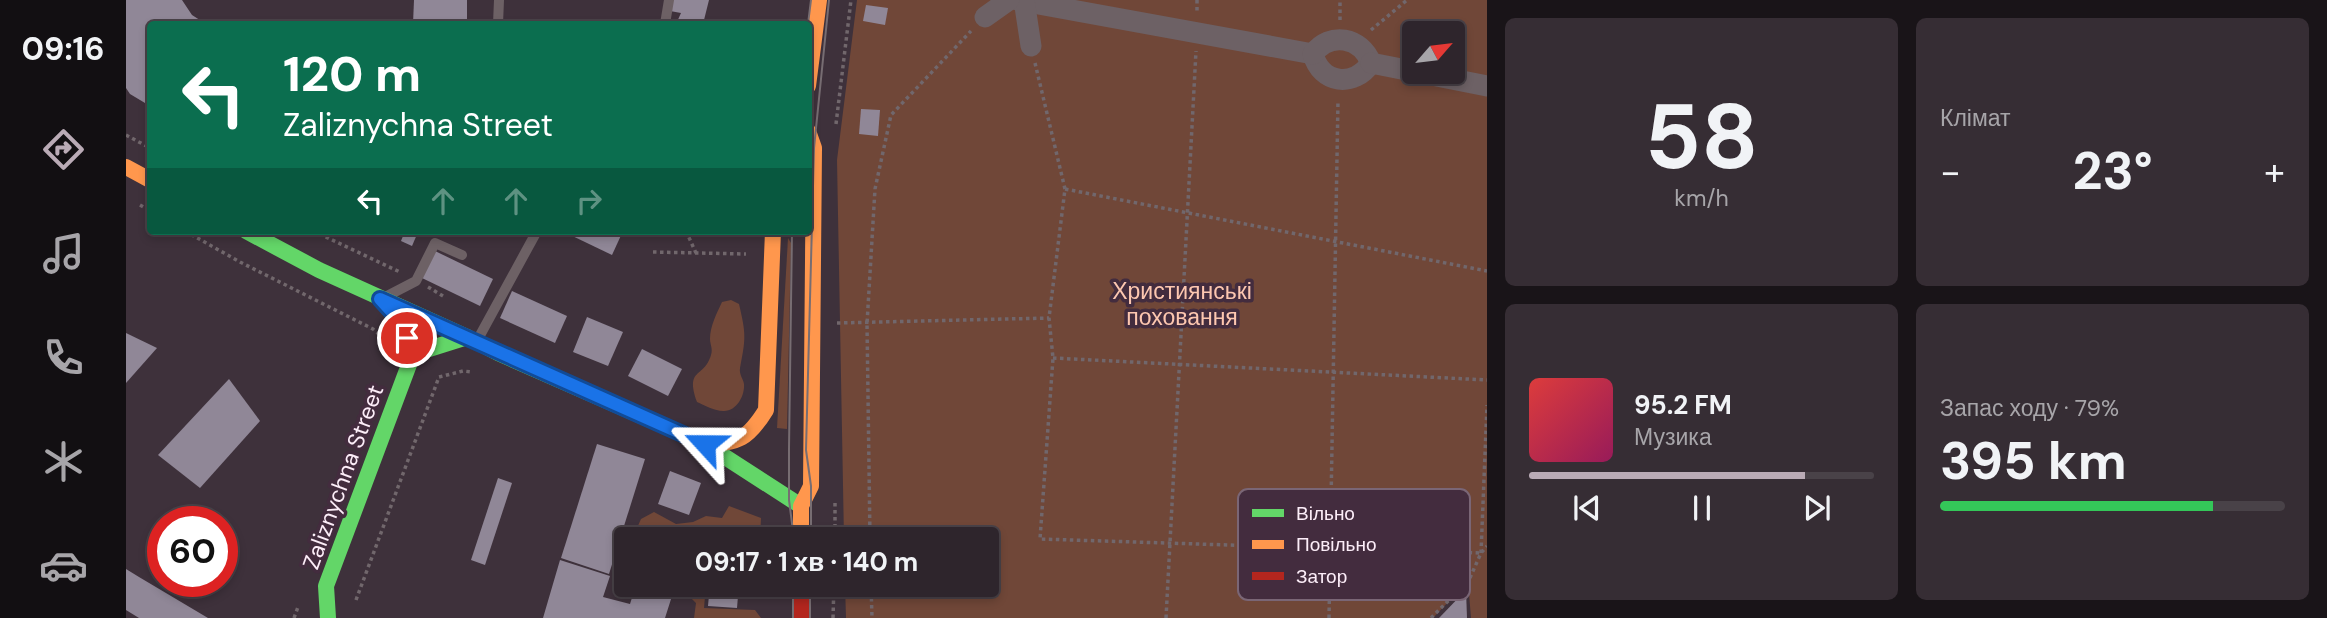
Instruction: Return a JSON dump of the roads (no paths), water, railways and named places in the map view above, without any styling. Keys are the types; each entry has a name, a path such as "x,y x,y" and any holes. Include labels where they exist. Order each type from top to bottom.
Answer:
{"main road":[{"path":"812,55 819,0"},
{"path":"801,527 801,506 811,486 812,142"},
{"path":"126,167 147,178"},
{"path":"254,235 380,299 705,444 769,488 801,506"},
{"path":"705,444 736,443 754,431 766,410 773,235"},
{"path":"380,299 401,322"},
{"name":"Zaliznychna Street","path":"328,618 326,586 411,349 472,340"},
{"path":"311,618 326,586"},
{"path":"802,597 802,618"}],"street":[{"path":"1019,0 1031,46"},
{"path":"985,17 1019,0 1312,54"},
{"path":"1312,54 1332,40 1345,40 1366,52 1371,63"},
{"path":"1312,54 1322,72 1339,80 1357,77 1371,63"},
{"path":"1371,63 1487,86"}],"lane":[{"path":"498,21 499,0"},
{"path":"666,21 669,0"},
{"path":"472,340 491,315 535,235"},
{"path":"380,299 416,281 435,243 462,255"}],"tram line":[{"path":"808,21 811,0"},
{"path":"812,224 814,148 829,0"},
{"path":"792,235 789,500 792,527"},
{"path":"811,527 811,486 806,450 812,235"},
{"path":"793,597 793,618"},
{"path":"810,597 810,618"}],"park label":[{"name":"Християнські поховання","path":"1182,304"}]}
